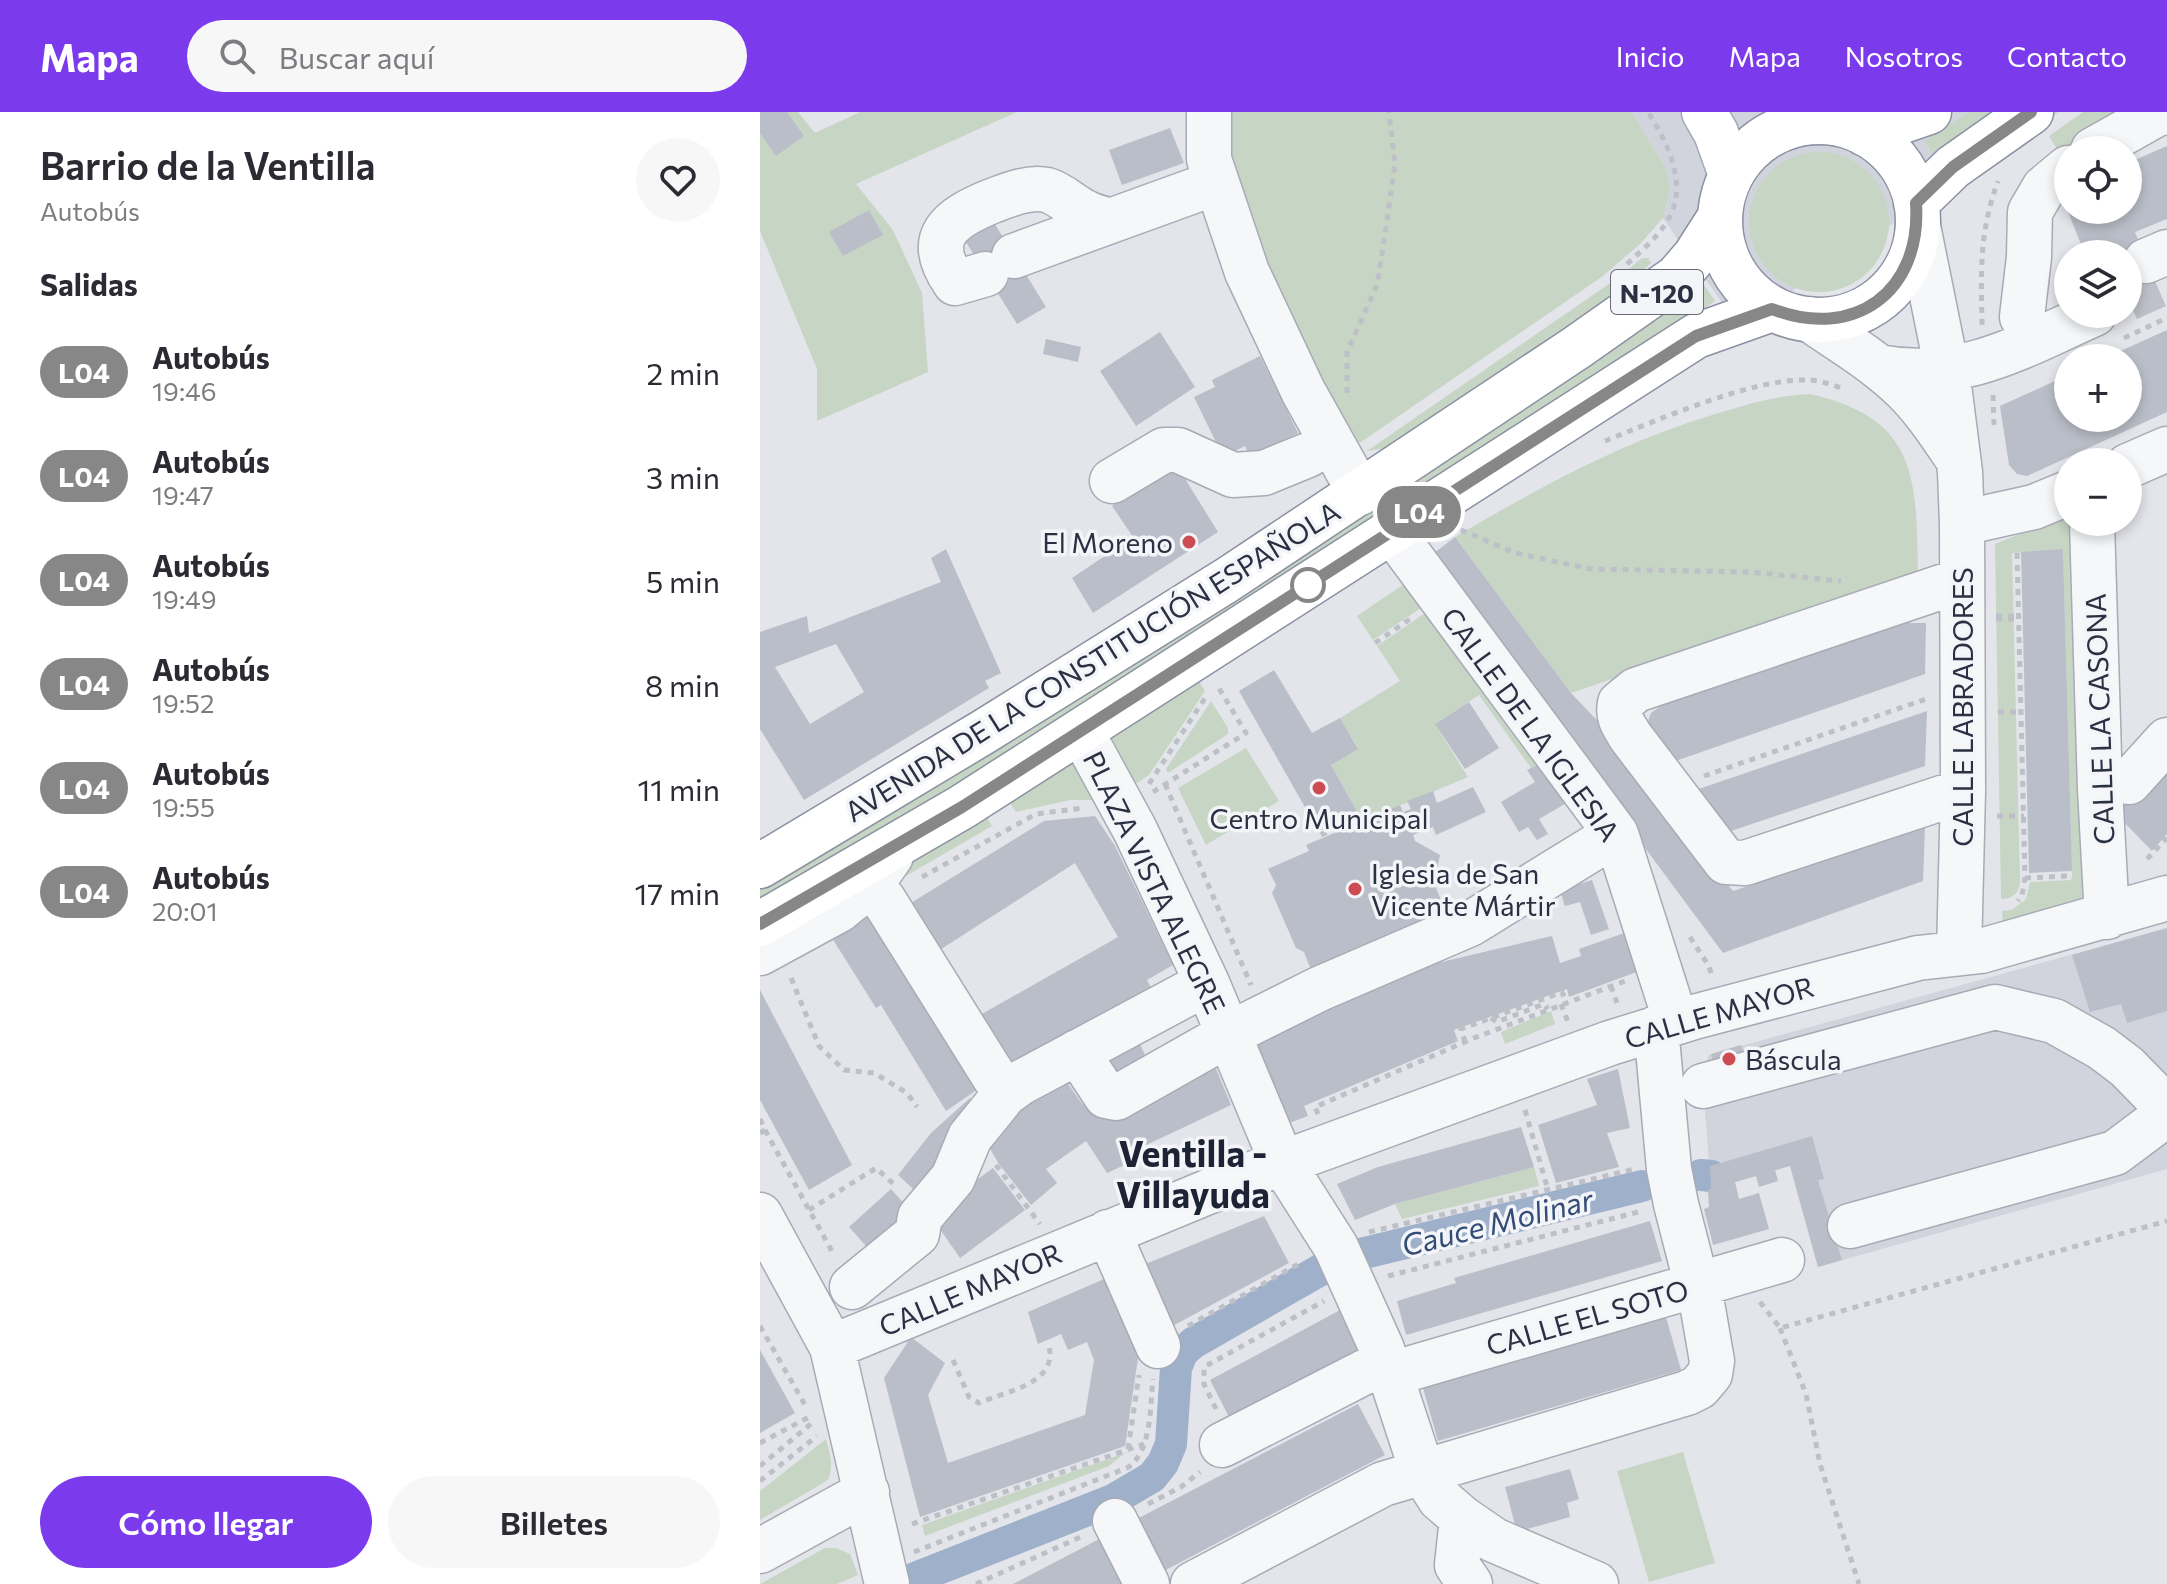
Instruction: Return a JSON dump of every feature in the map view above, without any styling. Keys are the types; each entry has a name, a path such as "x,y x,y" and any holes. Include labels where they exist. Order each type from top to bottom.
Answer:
{"main road":[{"path":"1704,112 1716,133 1731,175"},
{"path":"1865,134 1929,112"},
{"path":"1814,117 1844,125 1884,146 1910,182 1917,215 1914,247 1906,268 1893,286 1877,301 1858,312 1836,319 1790,314 1753,296 1727,261 1721,240 1723,195 1731,175 1744,157 1760,141 1779,130 1814,117"},
{"path":"1917,215 1953,167 2015,118"},
{"name":"AVENIDA DE LA CONSTITUCIÓN ESPAÑOLA","path":"760,866 1088,667 1360,493 1655,294 1686,266 1720,217"},
{"name":"AVENIDA DE LA CONSTITUCIÓN ESPAÑOLA","path":"766,940 897,847 1696,336 1790,314"}],"street":[{"path":"1182,112 1201,175 1303,391 1315,440 1360,493"},
{"path":"1201,175 1209,112"},
{"path":"2118,136 2157,114 2167,112"},
{"path":"1108,220 1086,213 1046,190 1029,190 1010,194 953,220 940,247 945,268 955,283 1108,220 1201,175"},
{"path":"2022,317 2029,257 2030,212 2044,188 2054,180"},
{"name":"CALLE LABRADORES","path":"1917,215 1947,370 1959,461 1962,580 1980,803 1959,953"},
{"path":"1865,380 1905,372 1947,370 1987,346 2022,317 2054,303"},
{"path":"1936,309 1987,346"},
{"path":"1790,314 1865,380 1906,391 1929,417 1959,461"},
{"path":"1987,346 2054,326"},
{"path":"1112,481 1164,450 1178,450 1233,475 1264,473 1315,440"},
{"path":"2142,460 2167,449"},
{"path":"1962,523 2034,507 2054,499"},
{"name":"CALLE DE LA IGLESIA","path":"1391,530 1616,834 1660,968 1651,1020 1661,1184 1697,1285 1710,1343 1710,1374 1699,1387 1687,1393 1422,1471"},
{"name":"CALLE LA CASONA","path":"2092,536 2107,917"},
{"path":"1962,580 1636,690 1620,703 1618,716 1726,862 1745,863 1980,803"},
{"name":"PLAZA VISTA ALEGRE","path":"1081,731 1131,806 1229,1034"},
{"name":"CALLE LA CASONA","path":"2129,782 2167,740"},
{"path":"1077,1052 1103,1093 1113,1098 1319,989 1470,924 1616,834"},
{"name":"CALLE MAYOR","path":"832,1347 1282,1162 1651,1020 1918,958 1981,951 2167,898"},
{"path":"883,899 1005,1094"},
{"path":"852,1287 917,1234 920,1217 953,1178 970,1137 1005,1094 1207,983"},
{"path":"1703,1086 1995,1007 2054,1021 2102,1048 2127,1067 2166,1108 2159,1120 2115,1153 1850,1226"},
{"path":"1229,1034 1282,1162 1340,1258 1388,1368 1422,1471 1440,1499 1503,1545 1596,1584"},
{"path":"760,1215 832,1347 831,1419 867,1492 885,1577"},
{"path":"1108,1232 1158,1346"},
{"name":"CALLE EL SOTO","path":"1222,1445 1388,1368 1765,1265"},
{"path":"1193,1584 1383,1484 1422,1471"},
{"path":"760,1551 867,1492"},
{"path":"1462,1518 1457,1565 1470,1584"},
{"path":"1115,1521 1147,1584"}],"path":[{"path":"1315,440 1347,397 1347,352 1377,285 1395,164 1389,112"},
{"path":"1615,272 1648,244 1668,221 1676,197 1667,143 1648,112"},
{"path":"1987,346 1995,435"},
{"path":"1600,443 1739,392 1780,382 1865,380"},
{"path":"1465,532 1515,553 1591,569 1750,572 1846,582"},
{"path":"2010,904 2022,896 2025,878 2017,553"},
{"path":"1375,643 1441,598"},
{"path":"1991,618 2018,618"},
{"path":"883,899 1036,814 1095,807 1105,808 1110,818 1131,806 1246,733 1216,682 1131,806"},
{"path":"1698,777 1925,700"},
{"path":"1994,712 2021,712"},
{"path":"1165,784 1253,989"},
{"path":"1980,803 2024,816"},
{"path":"1321,835 1360,816"},
{"path":"2147,859 2167,838"},
{"path":"2025,878 2072,876"},
{"path":"766,940 819,1046 844,1070 874,1073 907,1093 917,1107"},
{"path":"1315,1107 1487,1033 1660,968"},
{"path":"1611,986 1651,1020"},
{"path":"1465,1042 1461,1029 1562,992 1570,1028"},
{"path":"1491,1018 1497,1022 1544,1004 1548,1009"},
{"path":"1483,1021 1487,1033"},
{"path":"1522,1100 1548,1190"},
{"path":"760,1119 763,1131 852,1287"},
{"path":"996,1166 1027,1207"},
{"path":"809,1210 876,1168 893,1183 920,1217"},
{"path":"909,1510 919,1549 1117,1473 1139,1459 1144,1444 1161,1341 1340,1258 1548,1190 1661,1184"},
{"path":"976,1584 1115,1521 1181,1487 1220,1455 1223,1423 1204,1384 1204,1367 1340,1258 1661,1184"},
{"path":"1780,1328 2167,1221"},
{"path":"1765,1265 1762,1307 1780,1328 1806,1394 1820,1464 1859,1584"},
{"path":"956,1363 969,1397 979,1403 1041,1378 1050,1367 1048,1343"},
{"path":"760,1443 831,1419"},
{"path":"760,1466 814,1421 831,1419"},
{"path":"760,1481 829,1427 831,1419"},
{"path":"912,1524 1144,1444"}],"shaded area":[{"path":"1631,112 2059,112 1739,327 1663,218 1669,195 1669,179 1665,166"},
{"path":"2167,928 2167,1169 1818,1267 1790,1166 1711,1189 1702,1072 1709,1055"}],"green space":[{"path":"760,112 798,112 815,133 860,112 1017,112 856,184 893,230 922,293 928,372 817,421 817,369 760,231"},
{"path":"1221,112 1631,112 1665,166 1669,195 1663,218 1641,243 1603,276 1361,442 1348,443 1239,211"},
{"path":"1969,112 1997,112 1933,154 1924,141"},
{"path":"2083,112 2117,112 2084,136 2054,136 2054,144 2049,136"},
{"path":"1819,152 1846,157 1868,173 1884,195 1889,222 1884,249 1868,271 1846,287 1819,292 1792,287 1770,271 1754,249 1749,222 1754,195 1770,173 1792,157"},
{"path":"1642,258 1648,258 1651,263 1624,287 1549,342 1387,448 1367,451 1619,277"},
{"path":"1704,285 1715,301 1298,575 760,906 760,883 1474,435"},
{"path":"1810,394 1846,405 1873,419 1892,437 1904,458 1912,483 1918,575 1571,693 1455,537 1550,484 1646,438 1751,404"},
{"path":"2054,521 2054,536 2075,536 2087,898 2079,903 2003,922 2002,911 2012,910 2026,899 2030,882 2071,880 2072,876 2063,550 2012,553 2020,882 2015,895 2001,899 1995,544"},
{"path":"1410,580 1427,604 1373,640 1357,616"},
{"path":"1431,609 1543,762 1531,768 1479,695 1435,724 1468,777 1363,821 1331,765 1358,748 1340,718 1400,681 1377,646"},
{"path":"1199,681 1205,691 1149,775 1131,787 1107,742"},
{"path":"1211,701 1228,728 1228,734 1168,773 1166,769"},
{"path":"1246,748 1279,801 1206,845 1178,788"},
{"path":"1076,760 1093,793 1093,800 1070,800 1016,812 1008,800"},
{"path":"985,814 992,826 868,898 911,859"},
{"path":"1551,1011 1555,1024 1505,1044 1501,1032"},
{"path":"1534,1167 1539,1186 1402,1219 1395,1204"},
{"path":"826,1439 831,1465 828,1480 760,1520 760,1491"},
{"path":"1683,1452 1715,1563 1649,1582 1617,1471"},
{"path":"1125,1453 1109,1466 925,1536 922,1525"},
{"path":"825,1548 836,1548 850,1554 858,1575 837,1584 760,1584"}],"building":[{"path":"760,112 787,112 804,136 776,156 760,133"},
{"path":"1170,128 1184,163 1122,185 1109,150"},
{"path":"2167,146 2167,219 2135,232 2138,240 2079,240 2073,224 2142,224 2142,157"},
{"path":"869,210 883,235 843,256 829,232"},
{"path":"988,213 1046,307 1017,324 959,231"},
{"path":"2142,249 2161,296 2142,303"},
{"path":"2167,330 2167,412 2142,423 2142,344 2136,344"},
{"path":"1160,332 1195,387 1136,426 1100,371"},
{"path":"1046,339 1081,347 1078,362 1043,354"},
{"path":"1260,356 1298,433 1250,457 1245,446 1223,457 1194,397 1215,387 1212,380"},
{"path":"2054,381 2054,432 2123,432 2088,448 2054,448 2054,464 2027,476 2017,474 2009,465 2000,406"},
{"path":"1176,464 1218,532 1093,613 1072,578 1133,537 1112,506"},
{"path":"1455,537 1571,693 1609,733 1672,820 1733,891 1925,827 1923,881 1723,953 1429,557"},
{"path":"946,549 1001,673 985,681 989,688 804,800 760,729 760,632 807,616 809,633 941,582 931,558","holes":["836,644 864,692 810,724 775,667"]},
{"path":"2063,549 2072,871 2029,873 2021,552"},
{"path":"1905,623 1926,623 1925,674 1667,764 1646,727 1651,713 1663,704"},
{"name":"Centro Municipal","path":"1274,670 1312,733 1340,718 1358,749 1331,765 1357,811 1319,832 1239,691"},
{"path":"1469,702 1499,748 1465,769 1435,724"},
{"path":"1927,711 1925,766 1722,834 1687,793"},
{"path":"2167,757 2167,834 2152,851 2115,813"},
{"path":"1543,762 1570,801 1539,819 1548,834 1537,840 1528,827 1519,832 1501,802 1535,782 1527,770"},
{"name":"Iglesia de San Vicente Mártir","path":"1473,787 1486,812 1436,835 1433,827 1413,835 1415,841 1440,855 1434,883 1448,917 1311,970 1304,952 1296,948 1272,893 1276,885 1268,869 1309,851 1306,845 1400,805 1403,812 1411,809 1407,801 1433,791 1437,803"},
{"path":"1095,816 1115,846 1173,965 1147,980 1153,992 1006,1073 973,1019 1118,937 1075,863 935,953 906,906 1044,821"},
{"path":"1592,880 1609,929 1591,935 1580,902 1565,906 1560,890"},
{"path":"874,911 984,1085 946,1111 881,1005 876,1008 832,938"},
{"path":"2167,928 2167,1011 2127,1023 2121,1004 2090,1012 2072,955"},
{"path":"1630,931 1642,970 1569,997 1567,989 1454,1030 1458,1041 1304,1106 1308,1116 1287,1124 1250,1034 1324,999 1433,964 1552,936 1560,963 1581,956 1579,949"},
{"path":"760,990 852,1165 809,1190 760,1100"},
{"path":"1138,1040 1151,1068 1109,1089 1095,1060"},
{"name":"Báscula","path":"1741,1045 1746,1063 1715,1071 1711,1054"},
{"path":"1212,1059 1231,1105 1140,1148 1142,1157 1107,1173 1086,1141 1046,1169 1057,1183 1031,1205 999,1164 979,1130 1063,1077 1083,1105 1096,1097"},
{"path":"1618,1069 1630,1128 1607,1133 1619,1167 1556,1183 1538,1125 1597,1105 1587,1079"},
{"path":"970,1098 984,1113 925,1200 898,1175 931,1133"},
{"path":"1521,1127 1534,1167 1395,1204 1355,1220 1337,1184 1378,1167"},
{"path":"1812,1136 1824,1179 1818,1180 1842,1260 1818,1267 1790,1166 1775,1170 1778,1181 1759,1187 1756,1176 1735,1182 1739,1199 1759,1193 1769,1229 1713,1245 1704,1209 1709,1207 1710,1166"},
{"path":"993,1168 1025,1210 960,1258 930,1215"},
{"path":"891,1189 917,1218 875,1256 849,1227"},
{"path":"1264,1216 1289,1263 1167,1329 1138,1267"},
{"path":"1650,1221 1662,1261 1406,1335 1397,1301 1456,1283 1454,1278"},
{"path":"1111,1276 1140,1345 1125,1446 920,1517 884,1378 911,1337 945,1363 928,1395 948,1463 1085,1415 1094,1360 1087,1342 1068,1350 1061,1334 1038,1344 1028,1312"},
{"path":"1342,1309 1362,1349 1230,1419 1210,1380"},
{"path":"1666,1317 1681,1370 1438,1441 1423,1388"},
{"path":"760,1350 795,1413 760,1433"},
{"path":"1358,1404 1385,1455 1158,1574 1131,1522"},
{"path":"1570,1469 1579,1499 1567,1503 1570,1517 1517,1532 1505,1487"},
{"path":"1107,1535 1132,1584 1013,1584"}],"waterway":[{"name":"Cauce Molinar","path":"1701,1175 1711,1176"},
{"name":"Cauce Molinar","path":"1352,1256 1642,1186"},
{"name":"Cauce Molinar","path":"900,1584 1113,1500 1152,1477 1163,1463 1171,1444 1176,1368 1182,1353 1193,1343 1329,1265"}],"tunnel":[{"path":"2142,293 2157,286"}],"bus line":[{"name":"L04","path":"760,924 962,807 1696,336 1772,309 1793,317 1836,319 1858,312 1877,301 1906,268 1918,226 1916,203 1953,167 2031,112"}],"place":[{"name":"El Moreno","path":"1189,542"},
{"name":"Centro Municipal","path":"1319,788"},
{"name":"Iglesia de San Vicente Mártir","path":"1355,889"},
{"name":"Báscula","path":"1729,1059"}],"district":[{"name":"Ventilla - Villayuda","path":"1193,1172"}]}
